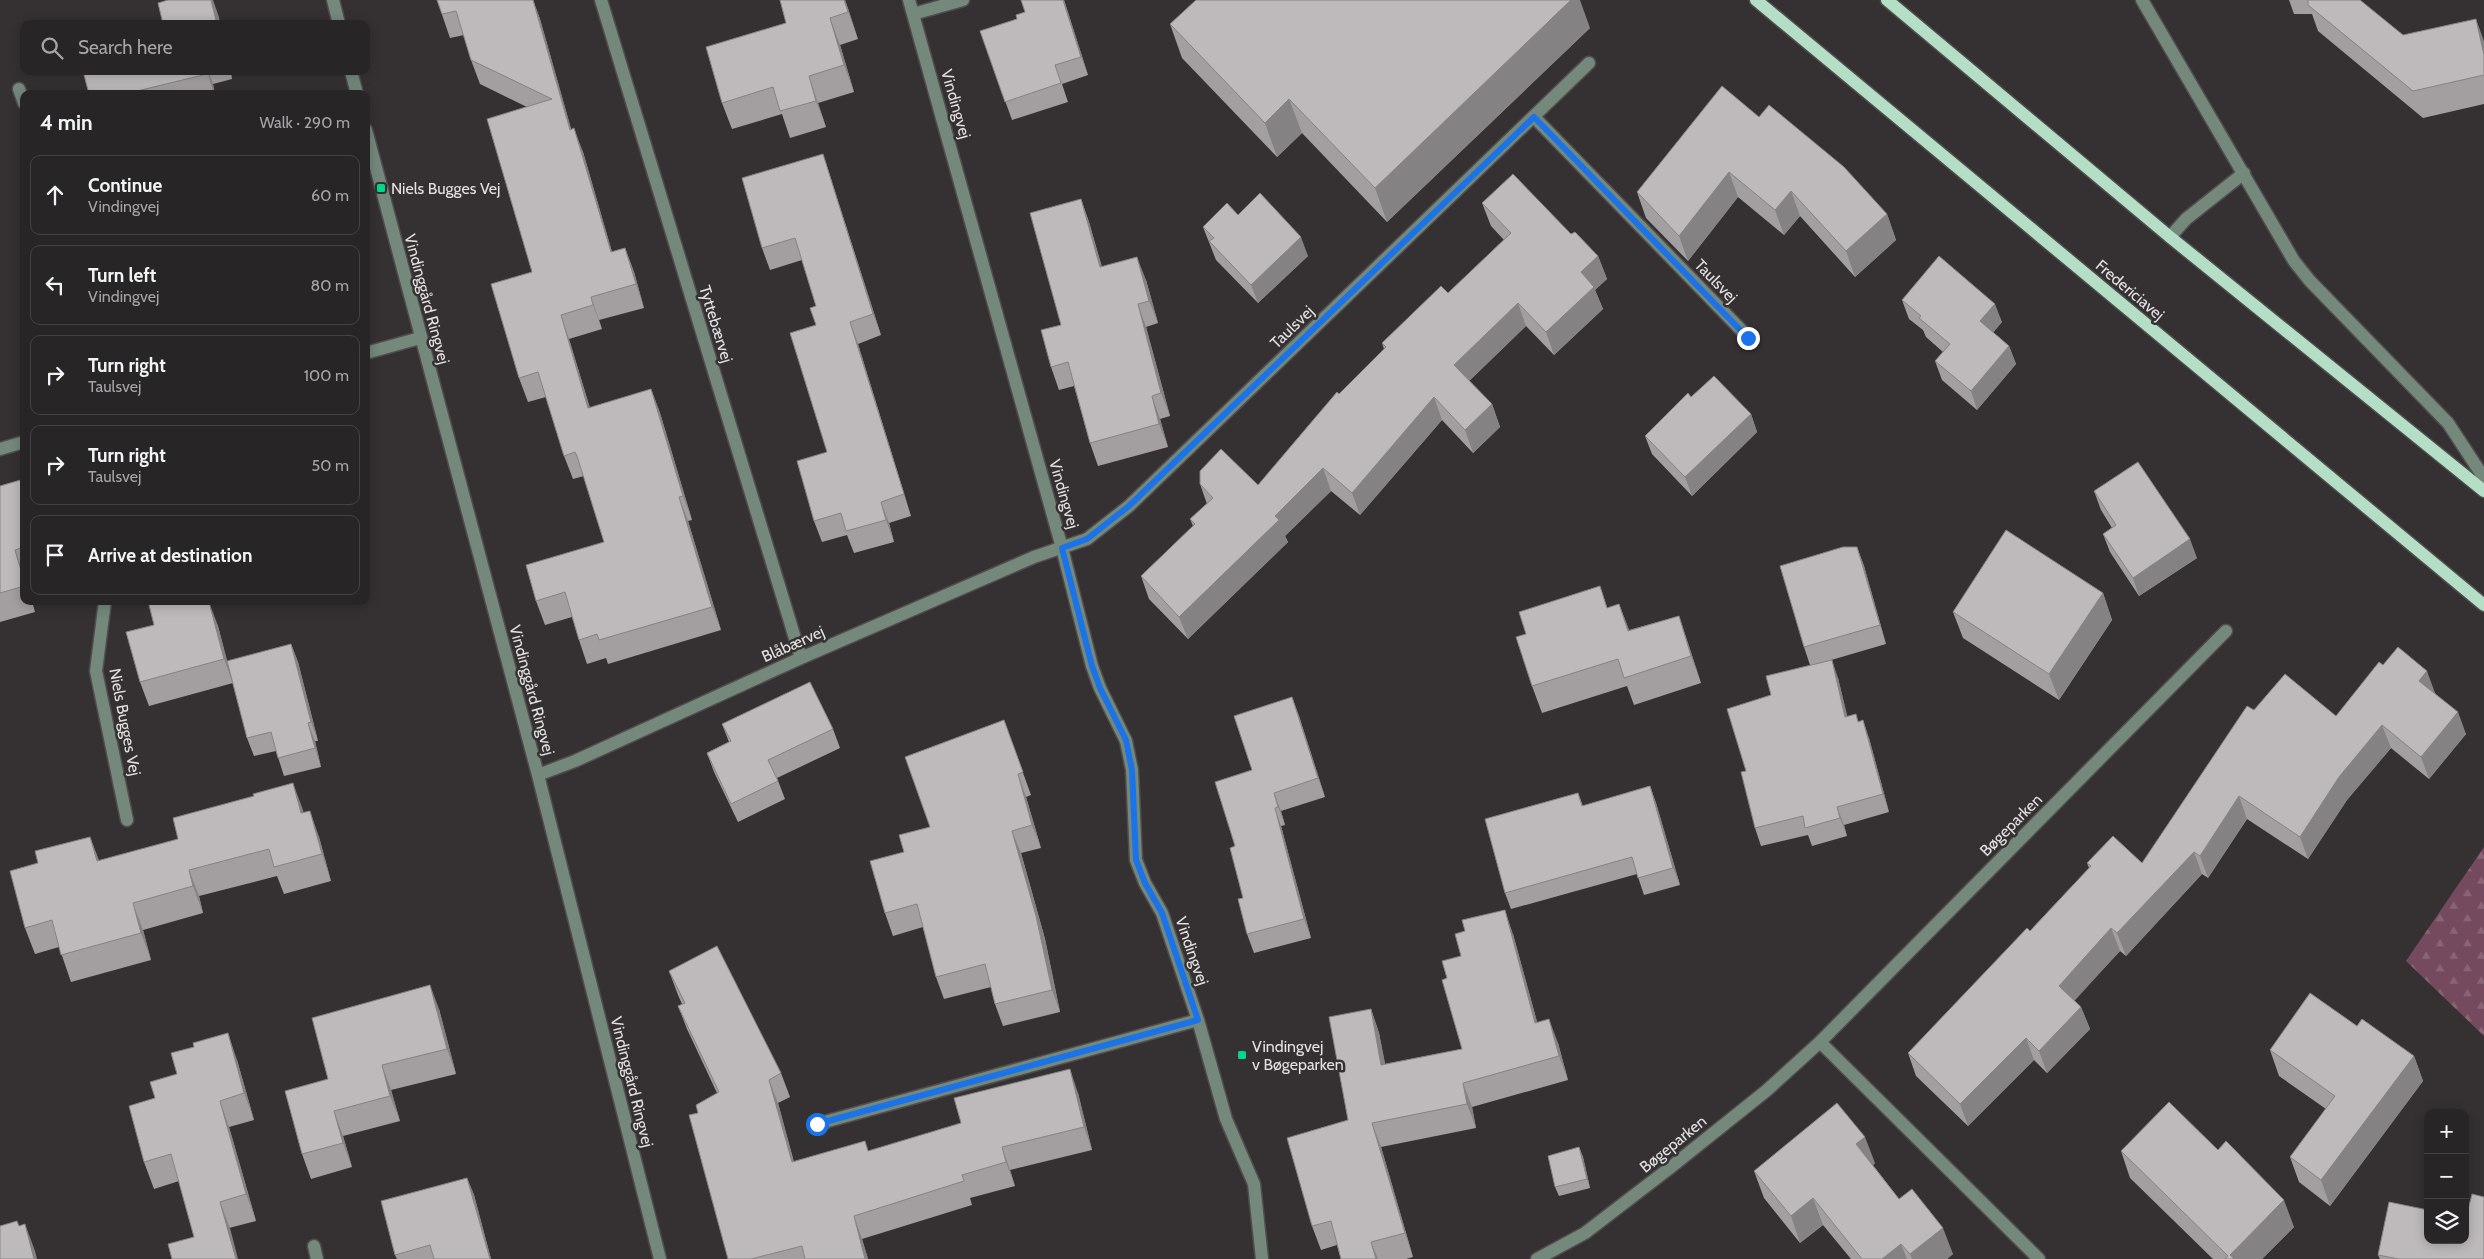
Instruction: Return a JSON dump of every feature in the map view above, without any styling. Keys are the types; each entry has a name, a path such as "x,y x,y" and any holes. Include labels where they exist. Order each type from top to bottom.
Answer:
{"main road":[{"name":"Fredericiavej","path":"1756,0 2484,605"},
{"path":"1887,0 2170,237 2484,491"}],"street":[{"path":"334,0 338,20"},
{"name":"Tyttebærvej","path":"601,0 801,658"},
{"name":"Vindingvej","path":"909,0 1062,548 1092,666 1100,688 1126,740 1132,770 1136,860 1145,883 1162,913 1198,1020 1226,1119 1254,1184 1262,1259"},
{"path":"913,14 963,0"},
{"path":"2142,0 2294,261 2310,281 2448,423 2484,478"},
{"name":"Taulsvej","path":"1062,548 1087,539 1129,506 1590,63"},
{"path":"352,75 356,90"},
{"name":"Taulsvej","path":"1534,117 1748,338"},
{"name":"Vindinggård Ringvej","path":"370,145 538,775 660,1259"},
{"path":"2170,237 2186,219 2244,173"},
{"path":"370,352 420,338"},
{"path":"0,449 20,443"},
{"name":"Blåbærvej","path":"538,775 575,761 801,658 1034,557 1062,548"},
{"name":"Niels Bugges Vej","path":"104,605 96,671 127,820"},
{"name":"Bøgeparken","path":"1537,1259 1586,1233 1766,1090 1820,1042 2226,631"},
{"path":"817,1124 1198,1020"},
{"path":"1820,1042 2038,1259"},
{"path":"314,1246 318,1259"}],"green space":[{"path":"2484,847 2484,1036 2406,961"}],"building":[{"path":"168,0 211,0 216,20 162,20 158,3"},
{"path":"437,0 533,0 570,130 574,128 611,252 625,248 636,284 591,297 593,305 561,315 588,408 651,389 683,496 679,497 712,607 599,640 597,634 579,640 565,592 536,601 526,565 604,542 577,456 575,452 564,456 538,372 519,378 491,284 532,272 487,119 552,99 471,60 456,11 442,14"},
{"path":"780,0 844,0 848,12 830,18 844,65 809,76 816,101 780,111 773,87 722,103 706,47 786,23"},
{"path":"1021,0 1063,0 1081,57 1055,65 1061,83 1005,102 980,31 1017,19 1016,15 1025,12"},
{"path":"1196,0 1571,0 1375,188 1289,99 1265,123 1170,24"},
{"path":"2308,0 2360,0 2403,35 2476,19 2484,55 2484,75 2413,91 2308,5"},
{"path":"84,75 203,75 141,90 88,90"},
{"path":"1722,86 1759,117 1769,105 1844,167 1887,214 1846,251 1791,191 1775,210 1729,172 1679,236 1637,192"},
{"path":"823,154 873,314 850,322 904,494 881,502 886,520 846,531 841,513 814,521 797,461 827,452 790,333 816,325 810,308 816,306 795,238 762,248 742,178"},
{"path":"1513,174 1571,234 1575,232 1598,256 1581,272 1594,287 1546,332 1518,303 1454,365 1492,404 1465,430 1434,397 1352,493 1323,468 1275,516 1279,520 1179,617 1141,576 1195,524 1190,519 1213,498 1200,484 1200,471 1221,449 1258,485 1337,392 1339,394 1386,347 1382,343 1441,286 1448,293 1511,233 1482,203"},
{"path":"1260,193 1301,237 1251,285 1209,241 1214,238 1203,227 1227,203 1238,215"},
{"path":"1081,199 1100,267 1137,257 1149,301 1138,304 1161,393 1152,396 1159,424 1090,443 1068,362 1051,367 1041,330 1061,325 1030,213"},
{"path":"1939,256 1995,304 1980,321 2009,346 1971,391 1935,361 1950,344 1919,318 1921,316 1902,300"},
{"path":"1714,376 1751,414 1685,477 1645,436 1688,393 1691,397"},
{"path":"2138,462 2190,539 2133,578 2103,534 2116,525 2094,491"},
{"path":"20,480 20,548 15,550 20,567 20,587 0,593 0,486"},
{"path":"2006,530 2103,593 2049,674 1953,612"},
{"path":"1843,547 1857,547 1880,625 1804,647 1780,566"},
{"path":"1600,586 1607,608 1619,604 1628,631 1679,616 1691,656 1624,678 1618,659 1532,686 1516,637 1526,634 1519,612"},
{"path":"149,605 210,605 224,659 140,682 126,632 154,625"},
{"path":"291,644 311,722 308,723 315,748 278,758 271,732 247,738 227,661"},
{"path":"2398,647 2427,671 2419,681 2458,712 2421,757 2382,725 2339,777 2300,837 2239,796 2200,856 2194,852 2117,933 2111,928 2059,986 2081,1007 2039,1051 2026,1038 1960,1104 1908,1053 2027,928 2030,931 2091,866 2087,863 2113,836 2142,863 2247,706 2254,710 2285,674 2336,716 2379,662 2383,665"},
{"path":"1832,660 1845,717 1856,714 1858,722 1863,720 1883,794 1837,807 1840,818 1805,828 1803,816 1755,828 1741,772 1746,771 1727,709 1771,695 1766,676"},
{"path":"810,682 833,729 768,760 778,781 731,804 707,753 731,741 722,724"},
{"path":"1292,697 1318,778 1274,793 1278,807 1275,808 1304,919 1247,934 1238,899 1243,898 1230,848 1235,846 1215,782 1252,770 1234,716"},
{"path":"1004,720 1023,772 1018,774 1032,825 1012,831 1036,916 1052,990 995,1004 985,964 936,977 917,904 885,913 870,861 904,852 899,835 930,827 905,757"},
{"path":"293,783 301,813 310,811 322,854 274,867 269,849 189,870 193,886 133,903 141,933 61,955 52,920 25,928 10,871 38,863 35,851 90,837 97,861 178,839 173,818 254,796 253,794"},
{"path":"1650,786 1673,868 1638,878 1632,857 1505,893 1485,819 1578,793 1582,806"},
{"path":"1505,910 1535,1023 1549,1019 1559,1056 1463,1083 1467,1104 1372,1123 1405,1233 1371,1242 1376,1259 1341,1259 1331,1221 1312,1226 1287,1138 1348,1120 1329,1017 1371,1009 1381,1065 1462,1049 1442,980 1447,978 1442,961 1461,956 1455,934 1465,931 1462,920"},
{"path":"717,946 781,1073 769,1080 792,1162 865,1141 868,1151 961,1123 954,1098 1070,1069 1084,1127 1002,1147 1006,1162 962,1175 964,1181 854,1216 865,1259 805,1259 802,1246 751,1259 728,1259 689,1115 698,1113 696,1105 719,1092 678,1006 685,1003 669,971"},
{"path":"430,985 447,1049 382,1065 390,1096 334,1111 343,1143 302,1154 285,1091 328,1079 312,1018"},
{"path":"2310,993 2357,1026 2362,1019 2414,1056 2321,1180 2290,1157 2335,1096 2270,1050"},
{"path":"228,1033 244,1093 220,1101 246,1194 220,1202 236,1259 172,1259 168,1244 194,1237 171,1154 144,1162 129,1106 155,1098 150,1082 177,1074 171,1053 194,1047 193,1043"},
{"path":"2169,1102 2218,1150 2226,1141 2284,1200 2230,1255 2234,1259 2225,1259 2228,1256 2121,1151"},
{"path":"1837,1103 1865,1137 1856,1144 1899,1199 1912,1189 1943,1228 1910,1254 1901,1244 1882,1259 1862,1259 1813,1198 1791,1216 1754,1171"},
{"path":"1579,1147 1587,1179 1555,1187 1548,1156"},
{"path":"467,1178 490,1259 434,1259 430,1245 395,1255 381,1201"},
{"path":"2472,1194 2484,1197 2484,1259 2399,1259 2378,1255 2389,1202 2424,1209 2424,1244 2469,1244 2469,1206"},
{"path":"17,1221 19,1226 25,1224 34,1259 0,1259 0,1226"}],"place":[{"name":"Niels Bugges Vej","path":"381,188"},
{"name":"Vindingvej v Bøgeparken","path":"1242,1055"}],"route":[{"path":"817,1124 1198,1020 1162,913 1145,883 1136,860 1132,770 1126,740 1100,688 1092,666 1062,548 1087,539 1129,506 1534,117 1748,338"}]}
